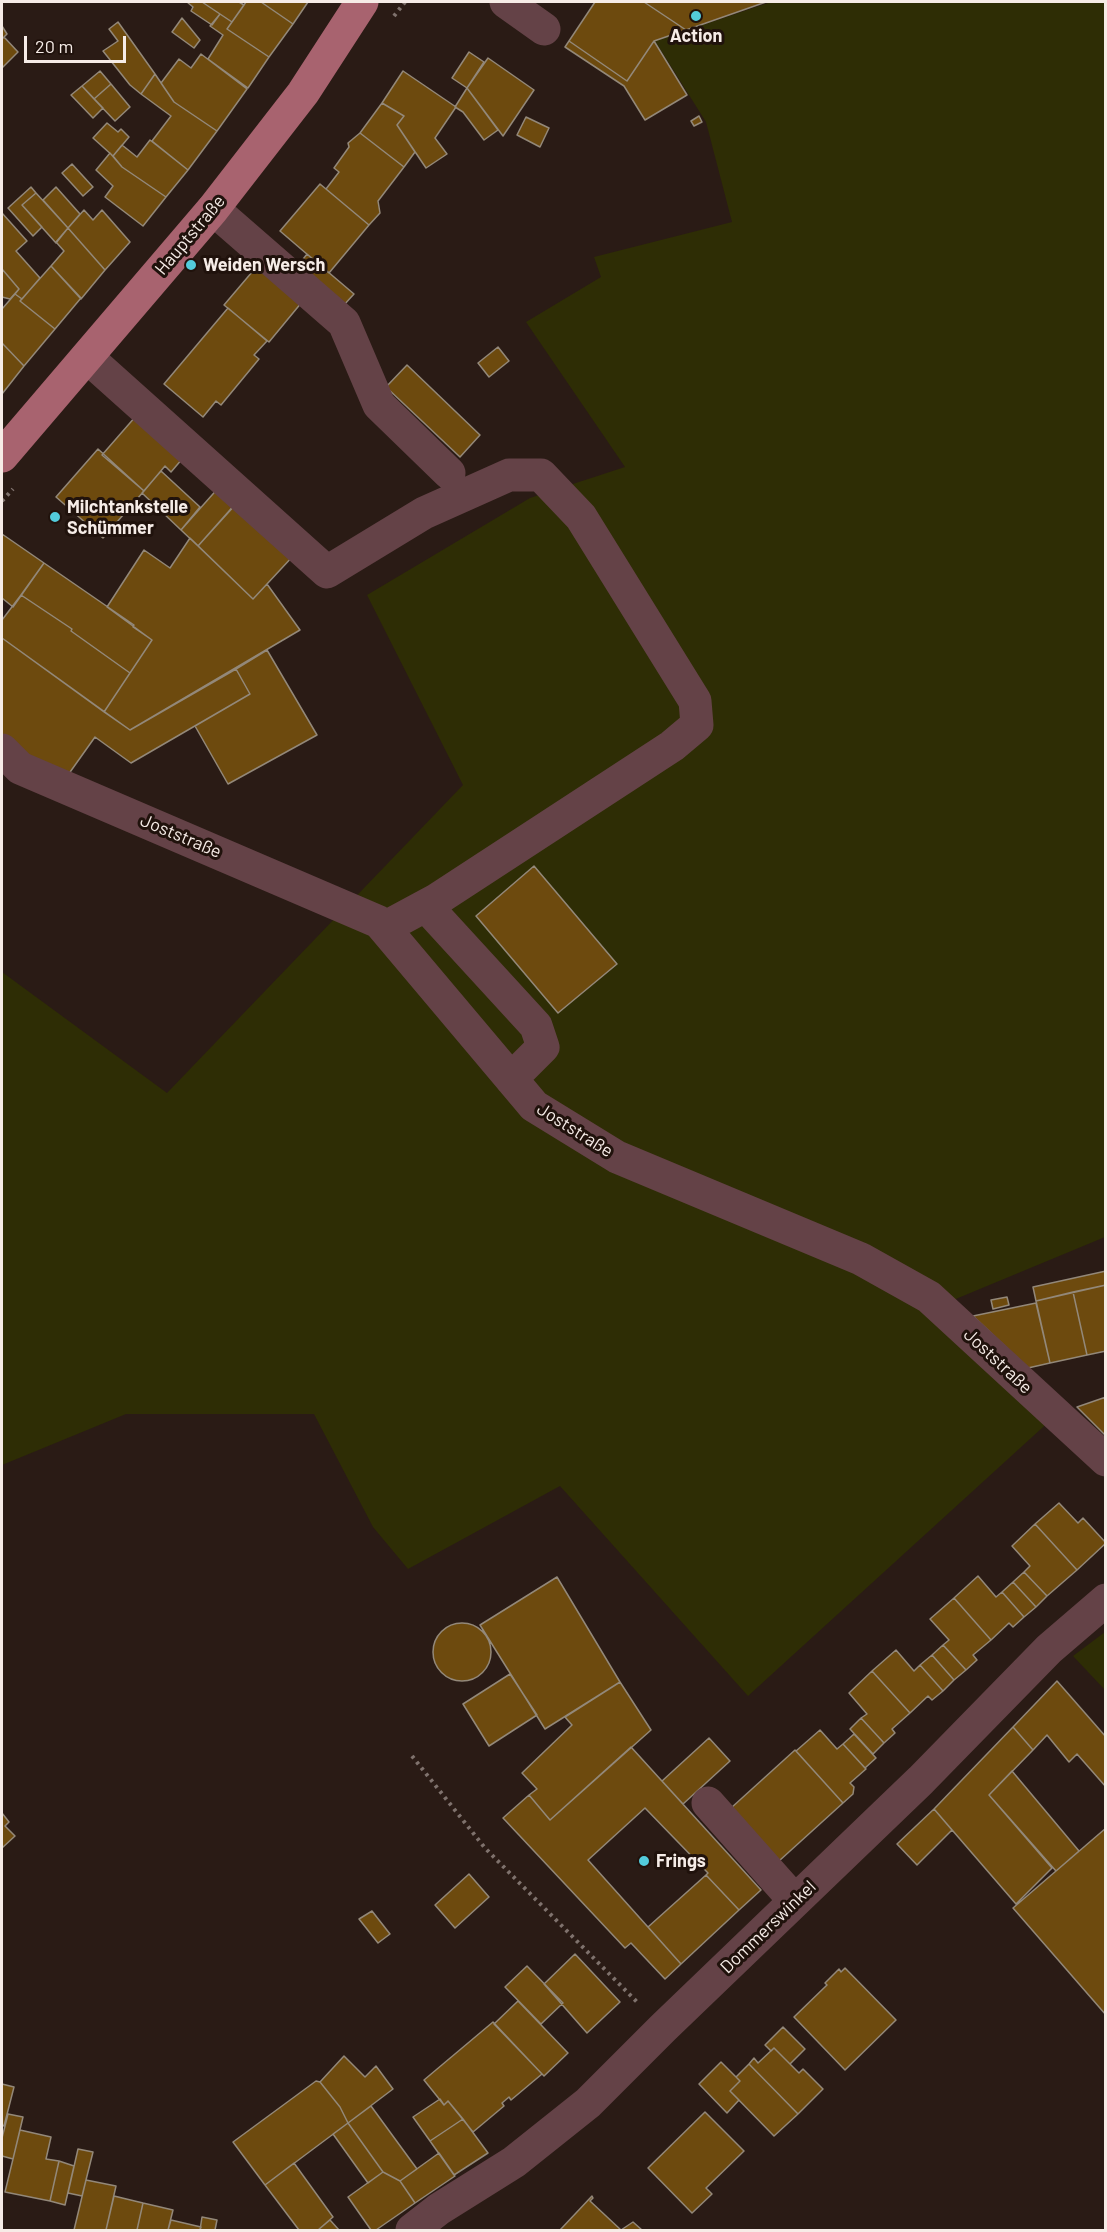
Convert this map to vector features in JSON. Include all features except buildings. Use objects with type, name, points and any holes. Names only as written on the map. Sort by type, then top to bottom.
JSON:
[{"type":"main road","name":"Hauptstraße","points":[[2,456],[213,209],[303,93],[362,2]]},
{"type":"street","points":[[506,2],[544,29]]},
{"type":"street","points":[[213,209],[344,323],[379,405],[449,473]]},
{"type":"street","points":[[87,357],[327,572],[424,513],[509,475],[541,475],[581,517],[695,701],[697,725],[672,747],[426,906],[384,928]]},
{"type":"street","name":"Joststraße","points":[[2,750],[20,768],[379,922],[534,1106],[617,1157],[861,1259],[929,1297],[1106,1460]]},
{"type":"street","points":[[426,906],[536,1026],[543,1047],[511,1078]]},
{"type":"street","name":"Dommerswinkel","points":[[412,2230],[514,2162],[588,2103],[921,1780],[1049,1649],[1106,1600]]},
{"type":"street","points":[[708,1803],[795,1901]]},
{"type":"path","points":[[412,1756],[485,1848],[663,2028]]},
{"type":"shaded area","points":[[771,2],[1105,2],[1105,1237],[922,1313],[952,1331],[1053,1418],[748,1696],[560,1486],[408,1569],[373,1527],[314,1414],[126,1414],[2,1465],[2,972],[167,1093],[463,785],[367,595],[530,498],[625,467],[526,322],[601,277],[594,257],[732,222],[706,122],[655,41]]},
{"type":"shaded area","points":[[1105,1632],[1105,1690],[1073,1656]]},
{"type":"place","name":"Action","points":[[696,16]]},
{"type":"place","name":"Weiden Wersch","points":[[191,265]]},
{"type":"place","name":"Milchtankstelle Schümmer","points":[[55,517]]},
{"type":"place","name":"Frings","points":[[644,1861]]}]
